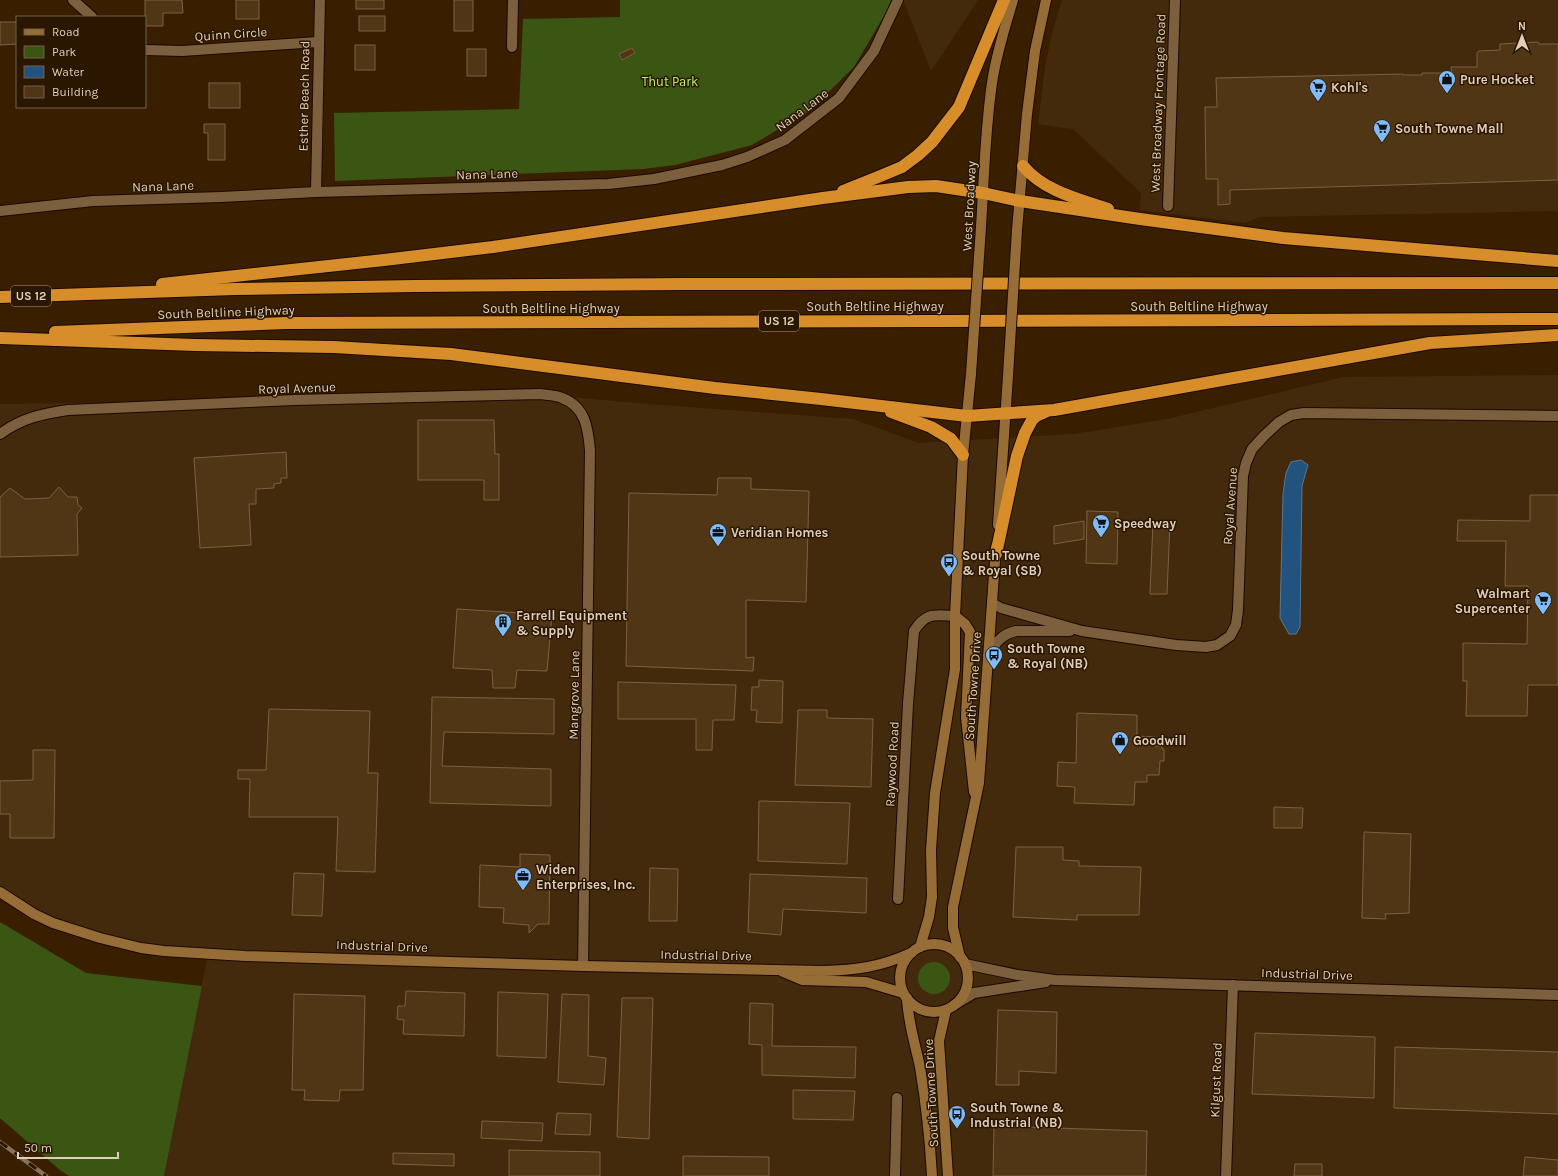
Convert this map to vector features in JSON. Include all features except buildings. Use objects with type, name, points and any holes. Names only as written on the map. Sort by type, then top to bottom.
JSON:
[{"type":"highway","points":[[823,198],[902,167],[932,142],[959,107],[1004,0]]},
{"type":"highway","points":[[1023,166],[1042,184],[1074,198],[1140,219]]},
{"type":"highway","points":[[62,295],[485,248],[823,198],[908,187],[936,186],[983,193],[1020,201],[1140,219],[1283,238],[1558,261]]},
{"type":"highway","name":"South Beltline Highway","points":[[0,297],[227,289],[415,286],[702,284],[1558,283]]},
{"type":"highway","name":"South Beltline Highway","points":[[0,336],[286,323],[1558,319]]},
{"type":"highway","points":[[0,336],[195,344],[334,347],[451,354],[715,388],[967,416],[1047,411],[1409,346],[1558,335]]},
{"type":"highway","points":[[873,405],[930,427],[951,439],[963,455]]},
{"type":"highway","points":[[996,554],[1011,481],[1017,456],[1025,433],[1036,416],[1047,411]]},
{"type":"street","points":[[73,0],[91,16]]},
{"type":"street","name":"Esther Beach Road","points":[[316,192],[320,0]]},
{"type":"street","points":[[512,47],[513,0]]},
{"type":"street","name":"Nana Lane","points":[[0,212],[93,201],[316,192],[608,184],[697,171],[747,157],[785,140],[839,98],[874,51],[898,0]]},
{"type":"street","name":"West Broadway","points":[[967,416],[981,227],[986,134],[992,82],[1013,0]]},
{"type":"street","points":[[1006,414],[1017,230],[1027,114],[1035,52],[1046,0]]},
{"type":"street","name":"West Broadway Frontage Road","points":[[1168,206],[1175,0]]},
{"type":"street","name":"Quinn Circle","points":[[146,50],[182,51],[318,42]]},
{"type":"street","name":"Royal Avenue","points":[[0,434],[10,427],[39,414],[68,410],[294,400],[540,394],[562,398],[574,405],[583,415],[586,424]]},
{"type":"street","name":"Royal Avenue","points":[[992,602],[1001,608],[1082,631],[1176,645],[1206,647],[1216,645],[1230,636],[1236,625],[1238,610],[1242,476],[1252,448],[1279,422],[1291,415],[1304,413],[1558,416]]},
{"type":"street","name":"South Towne Drive","points":[[962,960],[953,928],[953,907],[979,783],[1006,414]]},
{"type":"street","name":"South Towne Drive","points":[[920,947],[929,917],[932,897],[931,850],[935,793],[954,677],[955,616],[963,455],[967,416]]},
{"type":"street","name":"Mangrove Lane","points":[[583,966],[590,456],[588,429],[586,424]]},
{"type":"street","name":"Raywood Road","points":[[898,899],[908,704],[914,631],[920,621],[931,615],[955,616]]},
{"type":"street","points":[[955,616],[965,624],[970,632],[966,717],[976,802]]},
{"type":"street","name":"Royal Avenue","points":[[988,656],[998,640],[1008,633],[1016,631],[1082,631]]},
{"type":"street","name":"Industrial Drive","points":[[0,892],[34,914],[53,923],[100,938],[140,948],[208,954],[583,966],[822,971],[852,970],[878,966],[911,953]]},
{"type":"street","points":[[931,944],[942,945],[952,950],[962,960],[967,973],[968,982],[961,999],[950,1007],[936,1012],[926,1011],[917,1008],[905,996],[900,985],[902,967],[905,959],[920,947],[931,944]]},
{"type":"street","name":"Industrial Drive","points":[[962,960],[1018,975],[1055,980],[1558,995]]},
{"type":"street","name":"Industrial Drive","points":[[775,970],[802,980],[866,982],[905,996]]},
{"type":"street","name":"Industrial Drive","points":[[950,1007],[974,993],[1055,980]]},
{"type":"street","name":"Kilgust Road","points":[[1226,1176],[1233,985]]},
{"type":"street","name":"South Towne Drive","points":[[905,996],[927,1108],[932,1176]]},
{"type":"street","name":"South Towne Drive","points":[[948,1176],[939,1041],[950,1007]]},
{"type":"street","points":[[895,1176],[897,1098]]},
{"type":"shaded area","points":[[903,0],[978,0],[931,71]]},
{"type":"shaded area","name":"South Towne Mall","points":[[1062,0],[1558,0],[1558,211],[1260,217],[1245,223],[1140,210],[1141,193],[1073,129],[1038,124],[1045,67],[1052,33]]},
{"type":"shaded area","points":[[1558,375],[1558,1176],[164,1176],[208,954],[164,951],[53,923],[0,892],[0,404],[294,400],[540,394],[635,403],[853,419],[919,443],[1073,434],[1167,419],[1343,377]]},
{"type":"green space","name":"Thut Park","points":[[620,0],[891,0],[888,9],[854,67],[809,111],[752,145],[675,165],[643,169],[335,181],[334,113],[519,109],[523,19],[620,17]]},
{"type":"green space","points":[[0,922],[86,973],[202,986],[164,1176],[69,1176],[0,1118]]},
{"type":"green space","points":[[931,962],[937,962],[946,966],[950,978],[946,990],[937,994],[931,994],[922,990],[918,981],[918,975],[922,966]]},
{"type":"water","points":[[1301,460],[1308,465],[1302,486],[1300,627],[1296,634],[1289,634],[1280,618],[1283,494],[1286,473],[1291,462]]},
{"type":"railway","points":[[0,1142],[46,1176]]},
{"type":"place","name":"Pure Hocket","points":[[1447,94]]},
{"type":"place","name":"Kohl's","points":[[1318,102]]},
{"type":"place","name":"South Towne Mall","points":[[1382,143]]},
{"type":"place","name":"Speedway","points":[[1101,538]]},
{"type":"place","name":"Veridian Homes","points":[[718,547]]},
{"type":"place","name":"South Towne & Royal (SB)","points":[[949,577]]},
{"type":"place","name":"Walmart Supercenter","points":[[1543,615]]},
{"type":"place","name":"Farrell Equipment & Supply","points":[[503,637]]},
{"type":"place","name":"South Towne & Royal (NB)","points":[[994,670]]},
{"type":"place","name":"Goodwill","points":[[1120,755]]},
{"type":"place","name":"Widen Enterprises, Inc.","points":[[523,891]]},
{"type":"place","name":"South Towne & Industrial (NB)","points":[[957,1129]]}]
